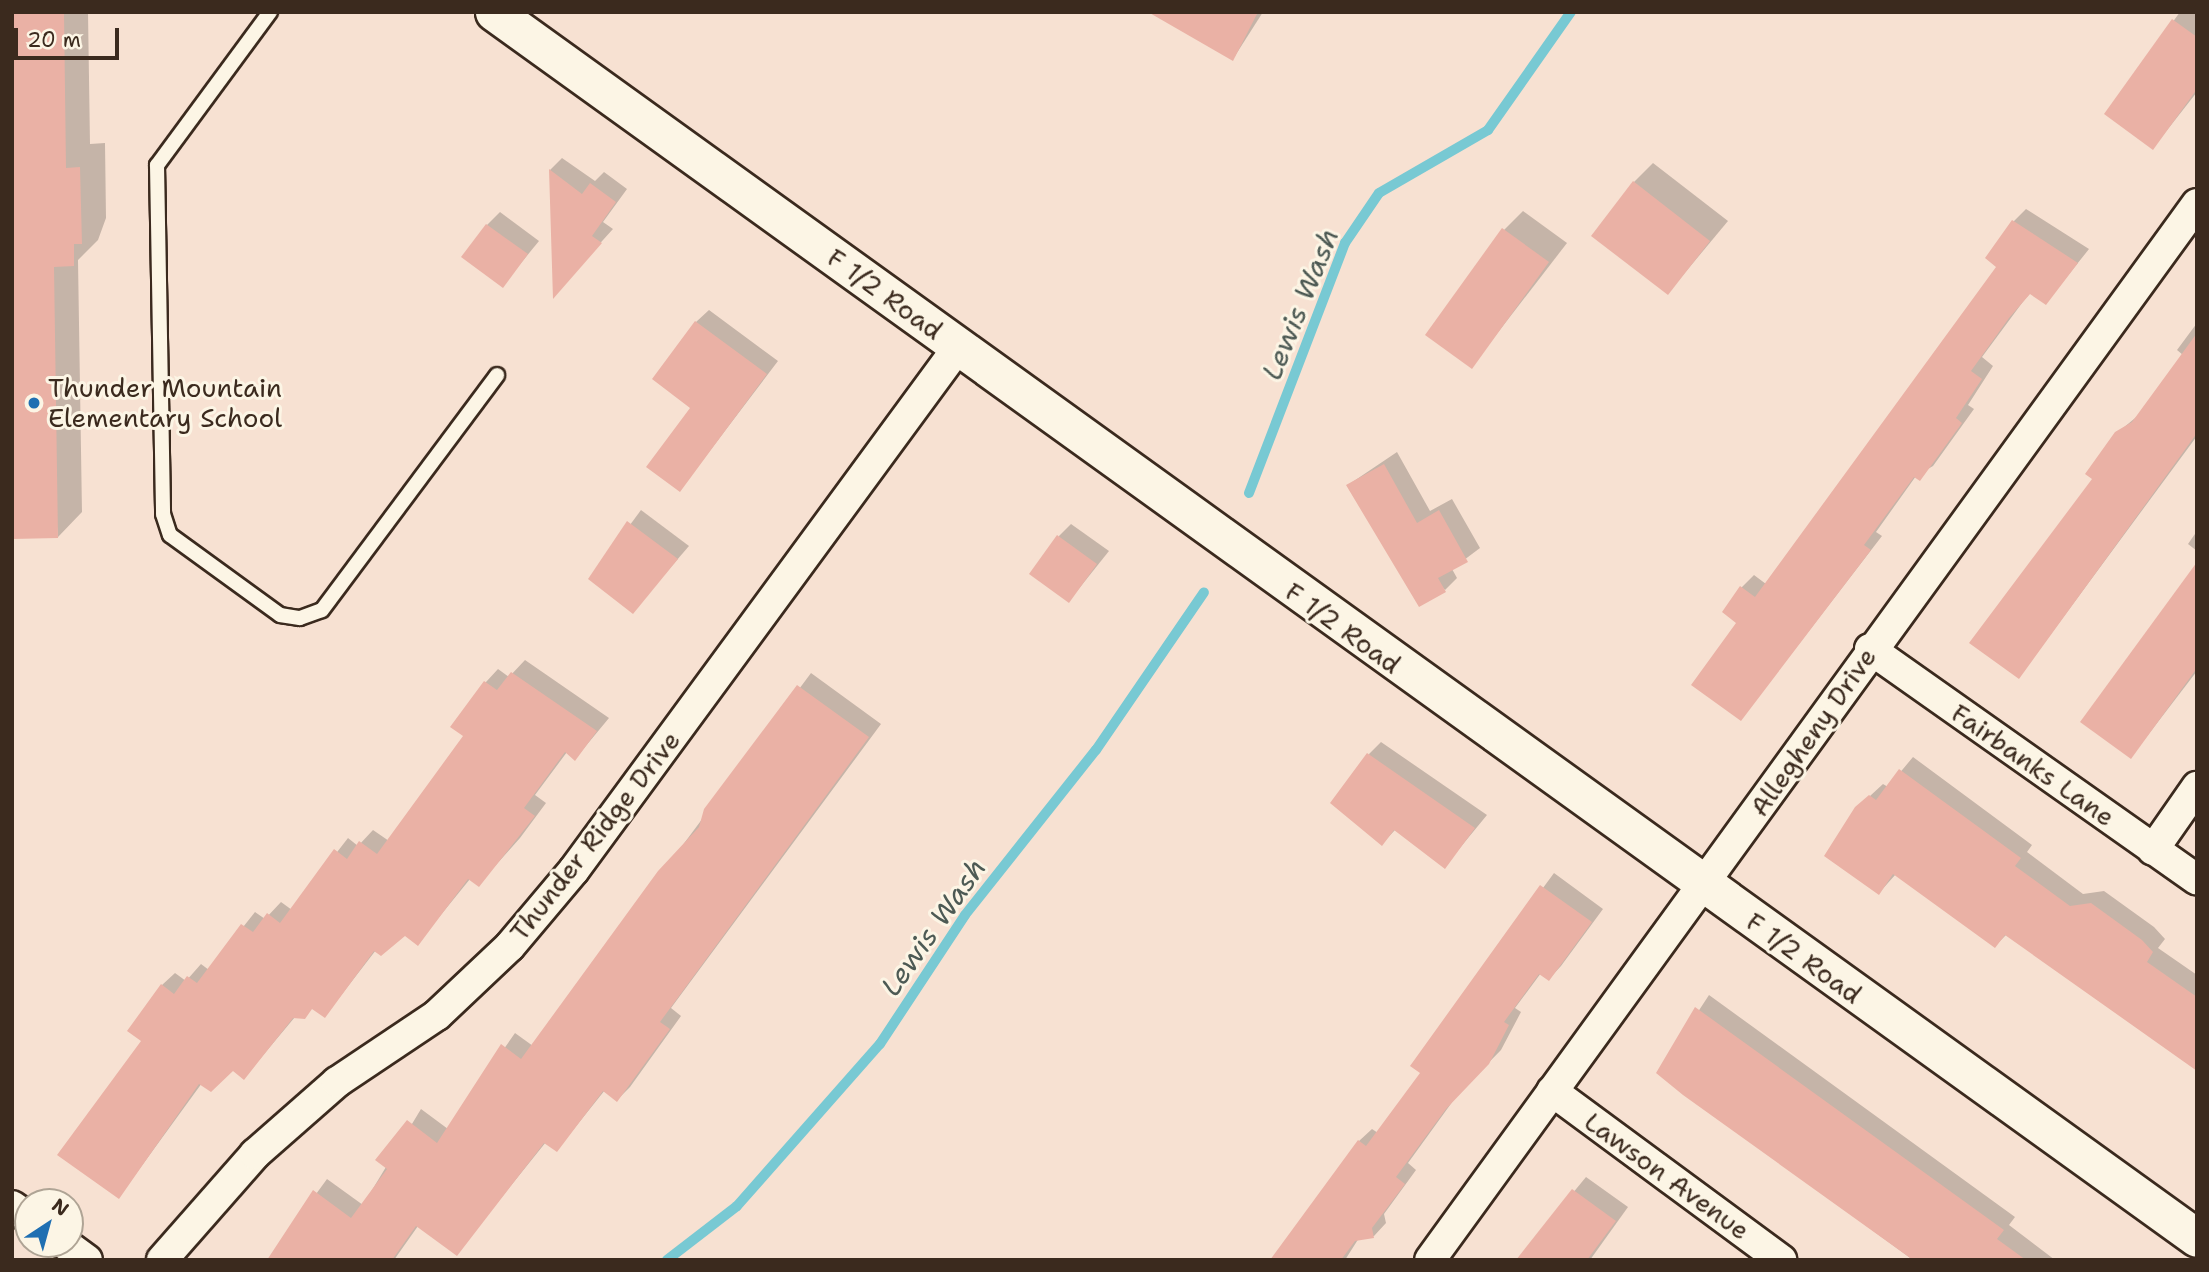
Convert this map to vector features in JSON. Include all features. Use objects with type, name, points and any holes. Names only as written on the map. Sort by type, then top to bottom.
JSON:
[{"type":"street","name":"F 1/2 Road","points":[[494,12],[1704,887],[2197,1238]]},
{"type":"street","name":"Allegheny Drive","points":[[1430,1260],[1704,887],[1870,649],[2197,204]]},
{"type":"street","name":"Thunder Ridge Drive","points":[[162,1260],[255,1154],[337,1082],[437,1016],[510,946],[574,870],[959,346]]},
{"type":"street","name":"Fairbanks Lane","points":[[1870,649],[2197,880]]},
{"type":"street","points":[[2153,850],[2197,788]]},
{"type":"street","name":"Lawson Avenue","points":[[1552,1091],[1782,1260]]},
{"type":"lane","points":[[270,12],[157,165],[163,514],[170,535],[280,615],[300,618],[322,610],[497,376]]},
{"type":"building","name":"Thunder Mountain Elementary School","points":[[12,12],[64,12],[66,168],[80,167],[82,244],[74,244],[74,266],[54,267],[58,538],[12,539]]},
{"type":"building","points":[[1148,12],[1258,12],[1233,61]]},
{"type":"building","points":[[2172,19],[2197,37],[2197,89],[2153,150],[2104,114]]},
{"type":"building","points":[[549,169],[582,194],[590,183],[616,202],[592,236],[602,243],[553,299]]},
{"type":"building","points":[[1633,181],[1710,241],[1668,295],[1591,236]]},
{"type":"building","points":[[2012,220],[2078,263],[2046,305],[2030,294],[2009,318],[1971,371],[1982,379],[1956,418],[1962,423],[1920,481],[1914,477],[1864,545],[1871,550],[1741,721],[1691,685],[1736,623],[1722,612],[1740,586],[1755,597],[1996,267],[1985,258]]},
{"type":"building","points":[[486,224],[528,254],[503,288],[461,257]]},
{"type":"building","points":[[1502,228],[1549,262],[1472,369],[1425,335]]},
{"type":"building","points":[[695,321],[767,374],[680,492],[646,467],[690,408],[652,379]]},
{"type":"building","points":[[2197,333],[2197,433],[2019,679],[1969,643],[2092,479],[2085,474],[2115,432],[2132,422]]},
{"type":"building","points":[[1384,464],[1417,523],[1439,510],[1468,562],[1438,578],[1446,592],[1419,607],[1346,485]]},
{"type":"building","points":[[627,521],[678,559],[633,614],[588,579]]},
{"type":"building","points":[[1057,535],[1097,564],[1069,603],[1029,574]]},
{"type":"building","points":[[2197,562],[2197,668],[2131,759],[2080,722]]},
{"type":"building","points":[[511,672],[597,731],[575,761],[565,752],[524,808],[535,816],[479,887],[468,879],[418,946],[405,936],[381,956],[374,951],[325,1018],[312,1009],[305,1019],[293,1018],[244,1080],[233,1071],[211,1092],[199,1084],[119,1199],[57,1155],[141,1041],[127,1031],[161,984],[174,994],[187,976],[197,983],[241,924],[253,932],[267,913],[280,923],[334,849],[347,859],[359,841],[377,854],[463,736],[450,727],[484,681],[497,690]]},
{"type":"building","points":[[797,685],[869,737],[660,1022],[670,1029],[617,1102],[603,1091],[557,1152],[544,1143],[457,1256],[416,1226],[392,1260],[267,1260],[313,1190],[351,1218],[387,1169],[375,1160],[407,1120],[437,1143],[501,1044],[521,1059],[658,871],[699,827],[704,809]]},
{"type":"building","points":[[1367,753],[1475,828],[1445,869],[1394,830],[1382,846],[1330,803]]},
{"type":"building","points":[[1899,769],[2021,858],[2015,866],[2070,906],[2091,903],[2142,940],[2153,952],[2147,962],[2197,997],[2197,1071],[2005,935],[1995,948],[1893,874],[1879,895],[1824,856],[1855,807],[1869,795],[1876,800]]},
{"type":"building","points":[[1540,885],[1592,922],[1549,981],[1539,974],[1504,1022],[1509,1025],[1489,1064],[1446,1109],[1396,1177],[1405,1184],[1372,1228],[1374,1238],[1355,1241],[1341,1260],[1270,1260],[1358,1140],[1366,1146],[1420,1073],[1410,1066]]},
{"type":"building","points":[[1695,1007],[2004,1230],[1997,1239],[2026,1260],[1913,1260],[1683,1095],[1656,1073]]},
{"type":"building","points":[[1572,1189],[1616,1221],[1587,1260],[1516,1260]]},
{"type":"waterway","name":"Lewis Wash","points":[[1249,493],[1345,243],[1379,193],[1488,130],[1571,12]]},
{"type":"waterway","name":"Lewis Wash","points":[[667,1260],[737,1206],[880,1044],[965,915],[1096,750],[1204,592]]},
{"type":"place","name":"Thunder Mountain Elementary School","points":[[34,403]]}]
